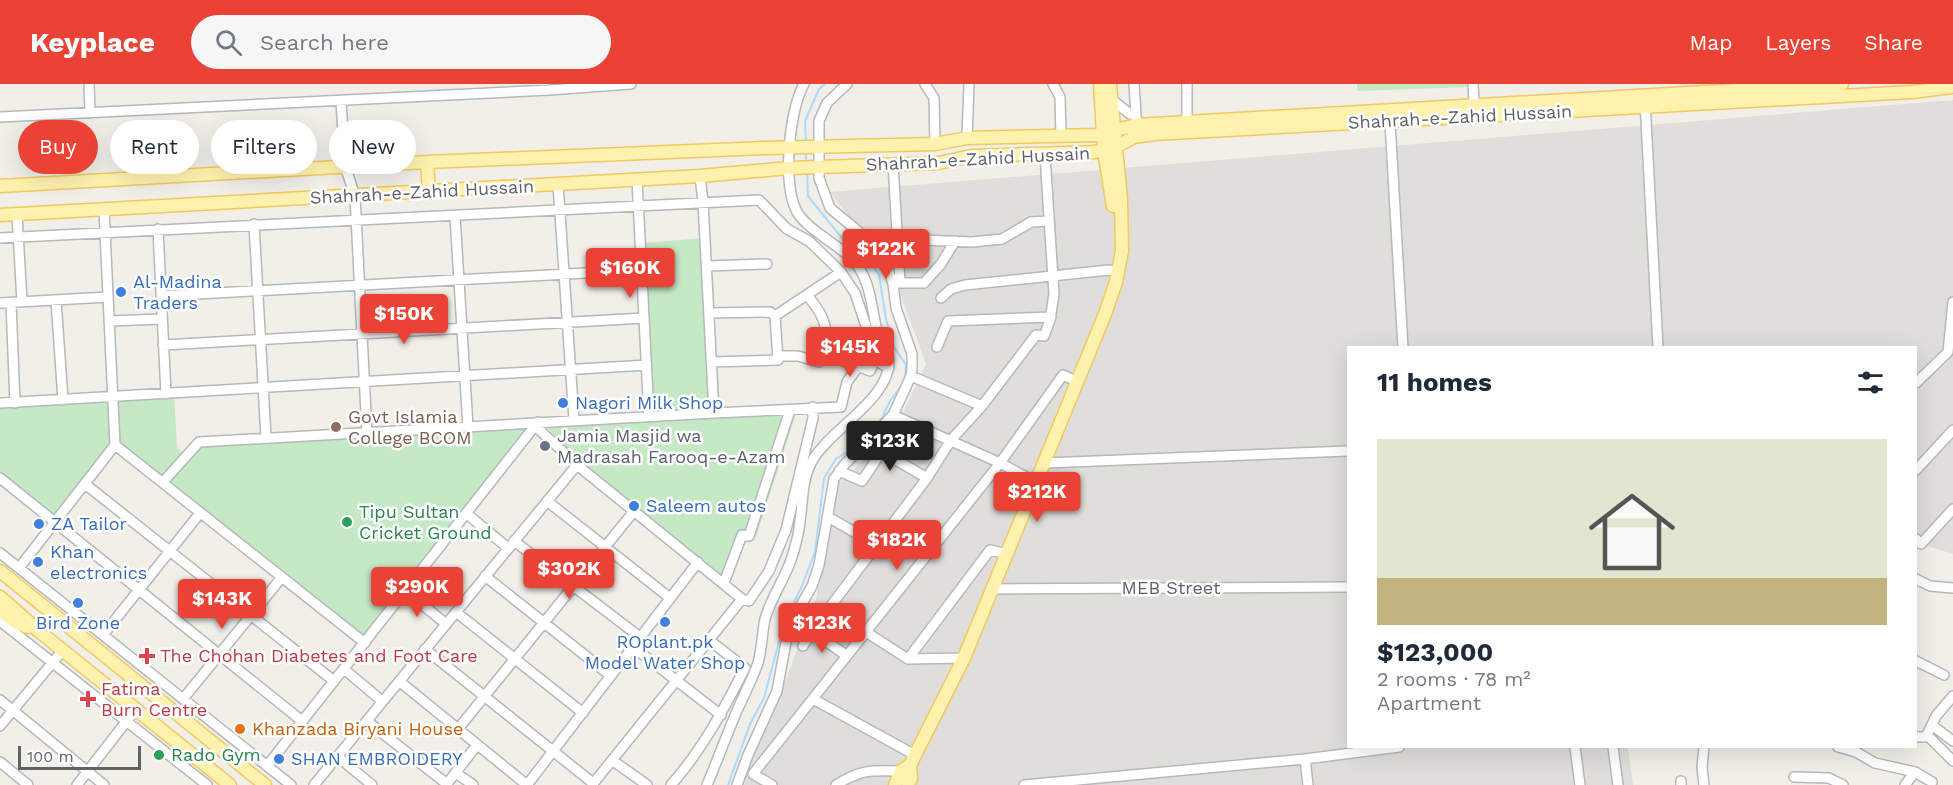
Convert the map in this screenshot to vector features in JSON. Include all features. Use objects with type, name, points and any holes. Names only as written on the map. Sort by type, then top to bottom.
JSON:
[{"type":"main road","points":[[895,785],[964,658],[1105,314],[1122,251],[1121,200],[1100,84]]},
{"type":"main road","points":[[1109,133],[1110,84]]},
{"type":"main road","name":"Shahrah-e-Zahid Hussain","points":[[1136,125],[1154,134],[1390,122],[1842,84]]},
{"type":"main road","name":"Shahrah-e-Zahid Hussain","points":[[416,163],[935,144],[967,138],[1109,133],[1136,125],[1474,105],[1912,92],[1953,87]]},
{"type":"main road","name":"Shahrah-e-Zahid Hussain","points":[[0,216],[700,176],[793,168],[946,162],[971,156],[1045,155],[1110,149],[1136,125]]},
{"type":"main road","points":[[428,162],[429,191]]},
{"type":"main road","name":"Shahrah-e-Zahid Hussain","points":[[0,186],[329,167]]},
{"type":"main road","points":[[0,571],[265,785]]},
{"type":"main road","points":[[0,597],[230,785]]},
{"type":"main road","points":[[0,611],[17,623],[40,632]]},
{"type":"main road","points":[[140,713],[159,699]]},
{"type":"main road","points":[[908,764],[911,778],[908,785]]},
{"type":"street","points":[[89,84],[90,113]]},
{"type":"street","points":[[0,117],[341,101],[631,84]]},
{"type":"street","points":[[707,785],[758,663],[766,617],[791,561],[800,523],[804,483],[812,461],[836,433],[860,413],[880,387],[889,368],[889,357],[876,328],[867,282],[854,261],[804,221],[793,201],[792,117],[798,95],[804,84]]},
{"type":"street","points":[[847,84],[827,103],[822,112],[815,147],[815,168],[830,208],[876,246],[885,259],[896,284]]},
{"type":"street","points":[[925,84],[934,101],[935,144]]},
{"type":"street","points":[[967,138],[969,84]]},
{"type":"street","points":[[1053,84],[1060,98],[1060,136]]},
{"type":"street","points":[[1134,84],[1136,125]]},
{"type":"street","points":[[1187,84],[1187,122]]},
{"type":"street","points":[[1473,84],[1474,105]]},
{"type":"street","points":[[1111,99],[1130,114],[1136,125]]},
{"type":"street","points":[[341,101],[342,120]]},
{"type":"street","points":[[1645,101],[1658,346]]},
{"type":"street","points":[[1390,122],[1403,346]]},
{"type":"street","points":[[803,646],[927,478],[951,440],[982,406],[1036,335],[1044,336],[1051,317],[1054,294],[1045,155]]},
{"type":"street","points":[[737,785],[777,691],[789,626],[812,586],[819,565],[834,479],[893,415],[911,376],[912,354],[896,308],[897,239],[893,164]]},
{"type":"street","points":[[348,174],[355,195],[357,221],[366,432]]},
{"type":"street","points":[[700,176],[714,413]]},
{"type":"street","points":[[636,179],[649,417]]},
{"type":"street","points":[[558,184],[574,420]]},
{"type":"street","points":[[0,238],[759,200],[787,229],[809,240],[840,272],[855,293],[868,332],[882,350]]},
{"type":"street","points":[[20,568],[115,445],[104,210]]},
{"type":"street","points":[[17,214],[22,302]]},
{"type":"street","points":[[455,216],[468,426]]},
{"type":"street","points":[[897,239],[972,242],[1002,239],[1031,222],[1049,221]]},
{"type":"street","points":[[254,224],[266,438]]},
{"type":"street","points":[[158,230],[166,394]]},
{"type":"street","points":[[896,284],[924,283],[941,264],[955,240]]},
{"type":"street","points":[[706,266],[767,264]]},
{"type":"street","points":[[941,298],[951,290],[965,285],[1118,268]]},
{"type":"street","points":[[160,296],[642,270]]},
{"type":"street","points":[[776,316],[840,272]]},
{"type":"street","points":[[778,356],[798,356],[819,362],[826,343],[826,330],[820,311],[807,295]]},
{"type":"street","points":[[0,303],[108,297]]},
{"type":"street","points":[[57,300],[63,400]]},
{"type":"street","points":[[1917,382],[1948,352],[1953,302]]},
{"type":"street","points":[[11,303],[15,402]]},
{"type":"street","points":[[709,313],[770,312],[776,316]]},
{"type":"street","points":[[711,362],[778,360],[776,316]]},
{"type":"street","points":[[937,347],[948,321],[1051,317]]},
{"type":"street","points":[[109,321],[162,318]]},
{"type":"street","points":[[163,345],[644,318]]},
{"type":"street","points":[[859,346],[875,360],[889,368]]},
{"type":"street","points":[[822,353],[870,371],[875,360]]},
{"type":"street","points":[[0,403],[647,365]]},
{"type":"street","points":[[163,482],[199,442],[841,407],[847,382],[858,366]]},
{"type":"street","points":[[772,785],[753,774],[1000,463],[1062,375],[1078,382]]},
{"type":"street","points":[[911,376],[982,406]]},
{"type":"street","points":[[537,425],[577,465],[742,599],[749,601],[769,572],[786,530],[813,418],[813,407]]},
{"type":"street","points":[[724,584],[742,535],[749,536],[790,410]]},
{"type":"street","points":[[893,415],[1000,463],[1037,483]]},
{"type":"street","points":[[267,766],[537,425]]},
{"type":"street","points":[[1917,469],[1953,430]]},
{"type":"street","points":[[867,443],[927,478]]},
{"type":"street","points":[[115,445],[365,643]]},
{"type":"street","points":[[1045,463],[1347,451]]},
{"type":"street","points":[[839,471],[862,481],[882,452]]},
{"type":"street","points":[[314,785],[577,465]]},
{"type":"street","points":[[0,478],[302,722]]},
{"type":"street","points":[[85,484],[334,681]]},
{"type":"street","points":[[547,501],[670,598]]},
{"type":"street","points":[[458,729],[634,510]]},
{"type":"street","points":[[1917,540],[1921,544],[1953,510]]},
{"type":"street","points":[[103,635],[200,513]]},
{"type":"street","points":[[467,514],[573,586],[640,637]]},
{"type":"street","points":[[828,517],[877,545]]},
{"type":"street","points":[[908,659],[990,550],[1008,554]]},
{"type":"street","points":[[0,553],[291,785]]},
{"type":"street","points":[[399,681],[527,785],[698,562]]},
{"type":"street","points":[[485,576],[611,675]]},
{"type":"street","points":[[183,699],[282,577]]},
{"type":"street","points":[[1917,580],[1930,586],[1953,588]]},
{"type":"street","name":"MEB Street","points":[[993,589],[1347,587]]},
{"type":"street","points":[[406,591],[446,624]]},
{"type":"street","points":[[425,649],[593,784],[742,599]]},
{"type":"street","points":[[456,612],[583,713]]},
{"type":"street","points":[[0,621],[207,785]]},
{"type":"street","points":[[812,631],[847,656]]},
{"type":"street","points":[[866,632],[908,659],[964,658]]},
{"type":"street","points":[[671,785],[687,766],[721,715],[745,668],[709,640]]},
{"type":"street","points":[[633,647],[721,715]]},
{"type":"street","points":[[0,726],[63,650]]},
{"type":"street","points":[[1917,662],[1944,675]]},
{"type":"street","points":[[344,669],[382,701]]},
{"type":"street","points":[[92,693],[102,680]]},
{"type":"street","points":[[1917,737],[1927,735],[1936,716],[1953,696]]},
{"type":"street","points":[[813,699],[908,764]]},
{"type":"street","points":[[0,700],[104,785]]},
{"type":"street","points":[[77,785],[128,722],[140,713]]},
{"type":"street","points":[[366,721],[447,785],[477,744]]},
{"type":"street","points":[[1933,726],[1953,741]]},
{"type":"street","points":[[1927,735],[1951,755]]},
{"type":"street","points":[[1024,785],[1057,784],[1391,748]]},
{"type":"street","points":[[1575,748],[1580,785]]},
{"type":"street","points":[[1613,748],[1618,785]]},
{"type":"street","points":[[1704,748],[1702,767],[1704,785]]},
{"type":"street","points":[[1842,748],[1856,752],[1875,762],[1915,772],[1932,782]]},
{"type":"street","points":[[337,756],[372,785]]},
{"type":"street","points":[[1305,759],[1308,785]]},
{"type":"street","points":[[612,760],[647,785]]},
{"type":"street","points":[[0,762],[28,785]]},
{"type":"street","points":[[193,773],[201,762]]},
{"type":"street","points":[[836,785],[859,772],[908,764]]},
{"type":"street","points":[[855,785],[859,772]]},
{"type":"street","points":[[1905,785],[1915,772]]},
{"type":"street","points":[[456,773],[473,785]]},
{"type":"street","points":[[1794,777],[1829,778],[1843,785]]},
{"type":"shaded area","points":[[1953,100],[1953,554],[1917,542],[1917,346],[1347,346],[1347,748],[1628,748],[1633,785],[739,785],[772,717],[817,596],[836,487],[894,431],[926,364],[893,274],[830,192]]},
{"type":"green space","points":[[1357,84],[1470,84],[1470,87],[1357,91]]},
{"type":"green space","points":[[706,238],[714,413],[649,417],[641,243]]},
{"type":"green space","points":[[174,393],[177,447],[186,456],[199,442],[538,422],[365,643],[115,445],[52,521],[0,478],[0,403]]},
{"type":"green space","points":[[797,411],[756,537],[748,536],[730,584],[588,470],[545,425]]},
{"type":"waterway","points":[[806,141],[805,121],[819,89],[825,84]]},
{"type":"waterway","points":[[806,150],[806,162]]},
{"type":"waterway","points":[[807,171],[808,196],[841,237],[867,258],[879,275],[886,319],[894,347],[906,365],[905,381],[890,401],[879,424]]},
{"type":"waterway","points":[[728,785],[750,724],[764,698],[784,623],[815,552],[824,478],[836,459],[860,443]]},
{"type":"place","name":"Al-Madina Traders","points":[[121,292]]},
{"type":"place","name":"Nagori Milk Shop","points":[[563,403]]},
{"type":"place","name":"Govt Islamia College BCOM","points":[[336,427]]},
{"type":"place","name":"Jamia Masjid wa Madrasah Farooq-e-Azam","points":[[545,446]]},
{"type":"place","name":"Saleem autos","points":[[634,506]]},
{"type":"place","name":"Tipu Sultan Cricket Ground","points":[[347,522]]},
{"type":"place","name":"ZA Tailor","points":[[39,524]]},
{"type":"place","name":"Khan electronics","points":[[38,562]]},
{"type":"place","name":"Bird Zone","points":[[78,603]]},
{"type":"place","name":"ROplant.pk Model Water Shop","points":[[665,622]]},
{"type":"place","name":"The Chohan Diabetes and Foot Care","points":[[147,656]]},
{"type":"place","name":"Fatima Burn Centre","points":[[88,699]]},
{"type":"place","name":"Khanzada Biryani House","points":[[240,729]]},
{"type":"place","name":"Rado Gym","points":[[159,755]]},
{"type":"place","name":"SHAN EMBROIDERY","points":[[279,759]]}]
